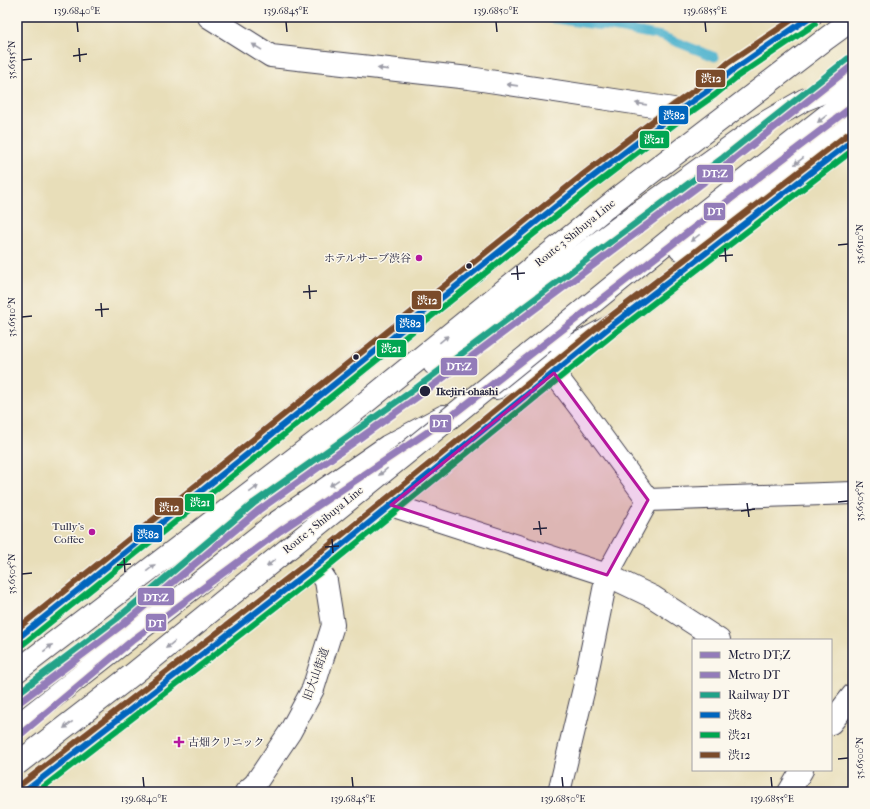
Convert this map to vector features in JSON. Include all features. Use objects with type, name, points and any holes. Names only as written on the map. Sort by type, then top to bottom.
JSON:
[{"type":"main road","points":[[209,17],[271,56],[469,78],[680,110]]},
{"type":"main road","points":[[17,640],[580,187],[733,70],[810,17]]},
{"type":"main road","name":"Route 3 Shibuya Line","points":[[17,671],[329,432],[618,198],[853,19]]},
{"type":"main road","points":[[329,432],[453,351],[634,216],[761,125],[804,100],[853,80]]},
{"type":"main road","name":"Route 3 Shibuya Line","points":[[17,764],[132,675],[703,212],[853,95]]},
{"type":"main road","points":[[544,342],[688,243],[853,121]]},
{"type":"main road","points":[[24,792],[316,566],[611,326],[850,146]]},
{"type":"main road","points":[[17,726],[273,525],[388,446],[611,326]]},
{"type":"main road","points":[[554,373],[648,500]]},
{"type":"main road","points":[[648,500],[853,493]]},
{"type":"main road","points":[[559,792],[584,688],[607,575],[648,500]]},
{"type":"main road","points":[[391,505],[607,575],[653,597],[717,639]]},
{"type":"main road","name":"旧大山街道","points":[[254,789],[290,732],[313,689],[333,625],[326,581],[316,566]]},
{"type":"main road","points":[[838,717],[853,695]]},
{"type":"main road","points":[[789,792],[801,771]]},
{"type":"highlighted area","points":[[554,373],[648,500],[607,575],[391,505]]},
{"type":"waterway","points":[[541,17],[661,36],[715,57]]},
{"type":"metro line","name":"DT;Z","points":[[17,704],[122,625],[259,510],[423,393],[728,164],[853,65]]},
{"type":"metro line","name":"DT","points":[[22,733],[134,639],[280,531],[450,417],[853,106]]},
{"type":"rail line","name":"DT","points":[[17,694],[117,619],[254,503],[418,387],[723,158],[848,59]]},
{"type":"transit line","name":"渋12","points":[[17,629],[581,176],[705,83],[728,63],[796,17]]},
{"type":"transit line","name":"渋82","points":[[17,639],[586,182],[733,70],[810,17]]},
{"type":"transit line","name":"渋21","points":[[22,645],[591,188],[738,76],[815,24]]},
{"type":"transit line","name":"渋12","points":[[19,786],[311,560],[606,320],[848,134]]},
{"type":"transit line","name":"渋82","points":[[24,792],[316,566],[611,326],[853,140]]},
{"type":"transit line","name":"渋21","points":[[37,792],[321,572],[616,332],[853,150]]},
{"type":"place","name":"ホテルサーブ渋谷","points":[[419,258]]},
{"type":"place","name":"Ikejiri-ohashi","points":[[425,391]]},
{"type":"place","name":"Tully's Coffee","points":[[92,532]]},
{"type":"place","name":"古畑クリニック","points":[[179,742]]}]
